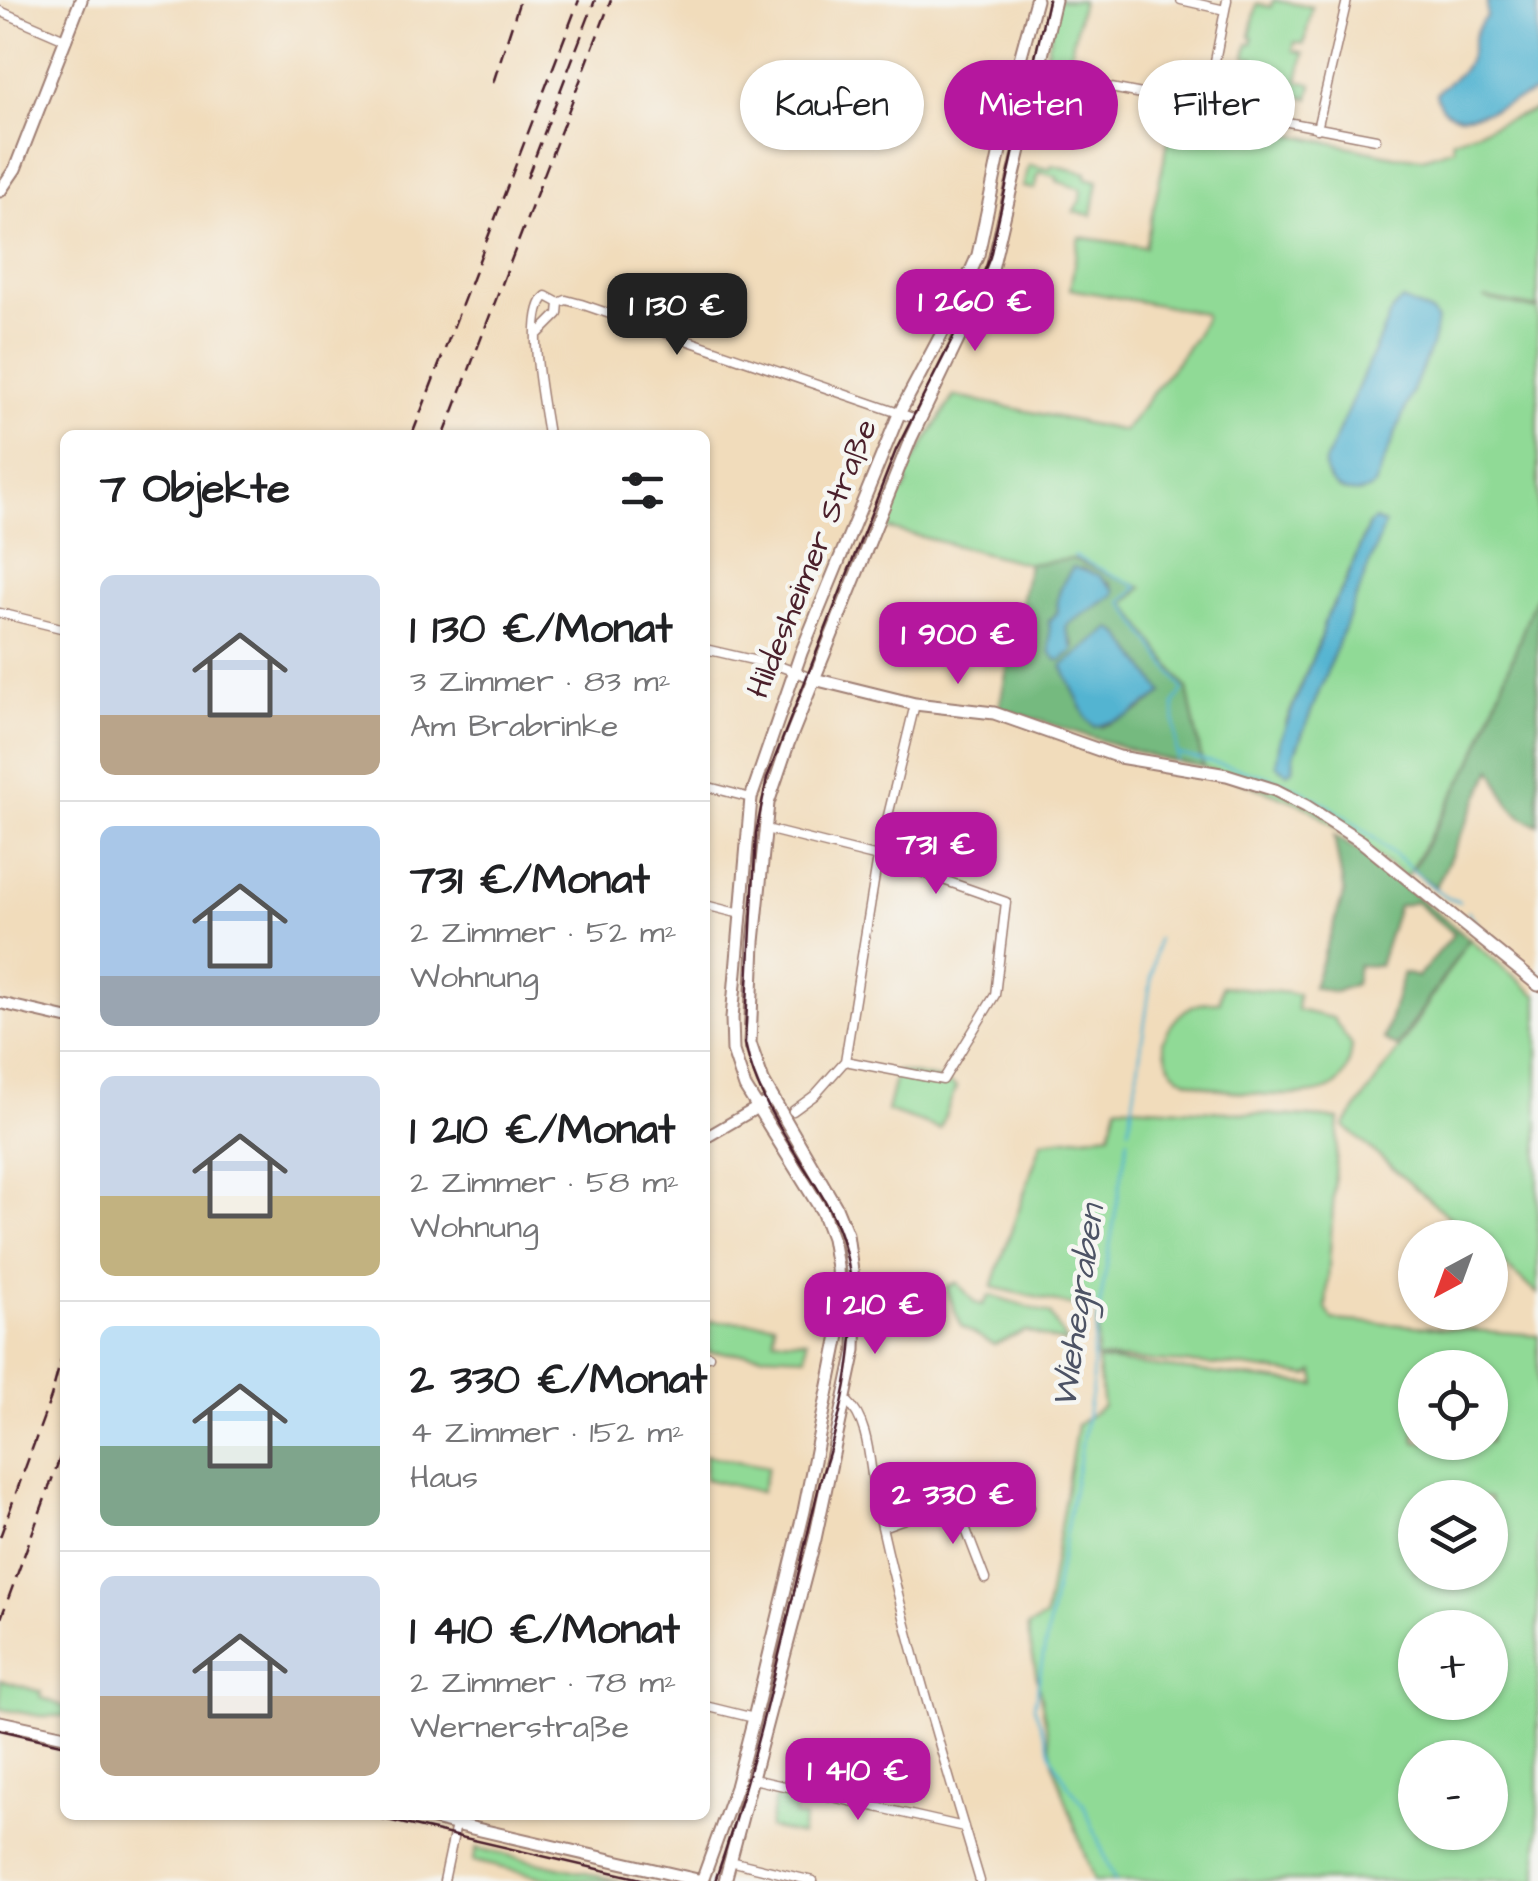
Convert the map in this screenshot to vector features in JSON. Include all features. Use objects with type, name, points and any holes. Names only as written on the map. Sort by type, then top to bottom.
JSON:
[{"type":"main road","points":[[0,191],[14,169],[82,0]]},
{"type":"main road","name":"Hildesheimer Straße","points":[[1020,60],[1036,0]]},
{"type":"main road","name":"Hildesheimer Straße","points":[[1043,60],[1056,0]]},
{"type":"main road","name":"Hildesheimer Straße","points":[[702,1881],[736,1787],[754,1718],[820,1438],[838,1352],[840,1309],[832,1238],[822,1211],[745,1087],[733,1051],[732,1018],[752,798],[794,672],[899,414],[978,255],[1000,150]]},
{"type":"main road","name":"Hildesheimer Straße","points":[[726,1881],[847,1401],[855,1350],[856,1309],[847,1234],[836,1207],[754,1061],[749,1020],[768,803],[920,420],[992,269],[1021,150]]},
{"type":"main road","points":[[814,679],[916,704],[994,713],[1119,757],[1227,776],[1275,790],[1362,842],[1538,986]]},
{"type":"main road","points":[[0,1722],[60,1735]]},
{"type":"main road","points":[[457,1820],[702,1881]]},
{"type":"street","points":[[1181,0],[1226,5],[1215,60]]},
{"type":"street","points":[[1317,129],[1346,0]]},
{"type":"street","points":[[0,11],[66,40]]},
{"type":"street","points":[[1295,125],[1376,139]]},
{"type":"street","points":[[547,430],[536,359],[535,320],[539,302],[546,296],[559,303]]},
{"type":"street","points":[[559,303],[566,300],[581,304],[920,420]]},
{"type":"street","points":[[538,334],[558,314],[559,303]]},
{"type":"street","points":[[0,613],[60,628]]},
{"type":"street","points":[[710,650],[814,679]]},
{"type":"street","points":[[793,1110],[816,1095],[845,1061],[878,857],[916,704]]},
{"type":"street","points":[[710,787],[752,798]]},
{"type":"street","points":[[766,829],[878,857],[1006,902],[995,995],[942,1080],[845,1061]]},
{"type":"street","points":[[710,906],[742,914]]},
{"type":"street","points":[[0,1003],[60,1017]]},
{"type":"street","points":[[710,1135],[772,1098]]},
{"type":"street","points":[[847,1401],[862,1421],[882,1527],[980,1881]]},
{"type":"street","points":[[882,1527],[955,1502],[999,1498],[1009,1508],[1030,1507]]},
{"type":"street","points":[[955,1502],[985,1579]]},
{"type":"street","points":[[710,1707],[754,1718]]},
{"type":"street","points":[[753,1779],[964,1827]]},
{"type":"street","points":[[444,1881],[457,1820]]},
{"type":"street","points":[[730,1861],[813,1881]]},
{"type":"green space","points":[[1057,0],[1082,0],[1069,60],[1045,60]]},
{"type":"green space","points":[[1273,0],[1312,7],[1304,44],[1295,42],[1293,50],[1304,53],[1298,81],[1312,84],[1309,99],[1295,96],[1295,60],[1245,57],[1248,44],[1252,44],[1257,4],[1271,7]]},
{"type":"green space","points":[[1538,109],[1538,308],[1484,298],[1538,310],[1538,591],[1473,761],[1406,877],[1306,806],[1203,767],[1187,689],[1125,603],[1141,588],[1073,559],[1029,564],[886,528],[897,495],[908,483],[904,476],[954,396],[1124,431],[1195,337],[1204,313],[1070,289],[1079,237],[1145,247],[1166,150],[1295,150],[1295,135],[1394,156],[1423,158],[1454,148],[1453,140]],"holes":[[[1369,524],[1384,524],[1294,755],[1293,769],[1285,725],[1324,621]]]},
{"type":"green space","points":[[1029,165],[1050,169],[1052,165],[1086,173],[1086,178],[1098,181],[1092,215],[1074,212],[1081,189],[1057,181],[1057,177],[1039,172],[1035,189],[1023,187]]},
{"type":"green space","points":[[1073,559],[1142,588],[1125,603],[1187,689],[1203,767],[1154,757],[999,708],[1029,564]],"holes":[[[1082,568],[1111,583],[1114,595],[1068,624],[1066,629],[1075,647],[1049,621],[1058,611],[1057,599]],[[1111,628],[1121,635],[1163,693],[1139,711],[1101,727],[1076,691],[1095,642]]]},
{"type":"green space","points":[[1538,591],[1538,825],[1513,809],[1492,769],[1436,887],[1412,870],[1473,761]]},
{"type":"green space","points":[[1334,836],[1362,853],[1469,939],[1397,1047],[1384,1040],[1403,973],[1418,977],[1454,934],[1415,902],[1398,906],[1379,966],[1358,965],[1355,984],[1335,992],[1313,987],[1344,893]]},
{"type":"green space","points":[[1469,939],[1538,996],[1538,1294],[1508,1268],[1508,1220],[1452,1220],[1344,1126]]},
{"type":"green space","points":[[1222,986],[1298,994],[1297,1010],[1333,1018],[1352,1046],[1342,1079],[1319,1092],[1251,1094],[1203,1085],[1173,1070],[1163,1041],[1167,1032],[1184,1011],[1220,1002]]},
{"type":"green space","points":[[897,1071],[943,1080],[956,1087],[940,1129],[887,1111]]},
{"type":"green space","points":[[1117,1105],[1339,1119],[1326,1309],[1333,1320],[1398,1325],[1398,1330],[1538,1335],[1538,1881],[1094,1881],[1054,1766],[1027,1627],[1045,1618],[1077,1425],[1103,1406],[1097,1360],[1316,1385],[1314,1372],[1309,1376],[1236,1366],[1096,1358],[1099,1312],[992,1287],[1042,1141],[1110,1133]]},
{"type":"green space","points":[[958,1283],[975,1303],[983,1305],[990,1295],[1050,1314],[1068,1344],[1025,1331],[994,1345],[961,1326],[946,1287]]},
{"type":"green space","points":[[710,1321],[774,1323],[774,1339],[807,1340],[806,1356],[710,1352]]},
{"type":"green space","points":[[710,1456],[768,1467],[761,1492],[710,1480]]},
{"type":"green space","points":[[0,1680],[41,1692],[40,1697],[60,1705],[60,1716],[40,1716],[0,1709]]},
{"type":"green space","points":[[817,1749],[839,1754],[835,1777],[817,1773],[813,1786],[805,1784]]},
{"type":"green space","points":[[776,1793],[811,1801],[797,1801],[794,1816],[805,1818],[801,1835],[769,1828]]},
{"type":"green space","points":[[477,1848],[620,1881],[557,1881],[473,1861]]},
{"type":"water","points":[[1487,0],[1538,0],[1538,91],[1480,114],[1452,114],[1442,108],[1436,94],[1465,67],[1477,30],[1487,16]]},
{"type":"water","points":[[1402,300],[1432,313],[1437,320],[1431,346],[1374,486],[1357,493],[1341,490],[1329,479],[1325,462],[1392,310]]},
{"type":"water","points":[[1374,520],[1385,524],[1294,755],[1293,769],[1287,773],[1276,765],[1280,740],[1324,621]]},
{"type":"water","points":[[1073,567],[1099,575],[1115,590],[1114,595],[1068,624],[1066,629],[1074,650],[1057,660],[1050,652],[1049,621],[1058,611],[1059,593]]},
{"type":"water","points":[[1111,628],[1121,635],[1163,693],[1129,716],[1095,727],[1087,719],[1062,666]]},
{"type":"waterway","points":[[1074,556],[1138,587],[1122,601],[1183,689],[1174,704],[1177,761]]},
{"type":"waterway","points":[[1178,754],[1257,774],[1304,792],[1368,834],[1445,897],[1459,902]]},
{"type":"waterway","points":[[1468,911],[1479,927],[1538,978]]},
{"type":"waterway","name":"Wiehegraben","points":[[1129,1129],[1157,939]]},
{"type":"waterway","name":"Wiehegraben","points":[[1115,1881],[1083,1803],[1053,1759],[1034,1706],[1092,1388],[1093,1346],[1128,1138]]},
{"type":"tram line","points":[[715,1881],[773,1681],[841,1410],[852,1338],[849,1267],[840,1233],[768,1106],[745,1043],[756,833],[767,778],[896,450],[975,295],[990,257],[1048,0]]},
{"type":"tram line","points":[[0,1730],[60,1744]]},
{"type":"tram line","points":[[388,1820],[650,1881]]},
{"type":"railway","points":[[493,83],[520,0]]},
{"type":"railway","points":[[414,430],[579,0]]},
{"type":"railway","points":[[527,178],[595,0]]},
{"type":"railway","points":[[446,430],[611,0]]},
{"type":"railway","points":[[0,1537],[60,1364]]},
{"type":"railway","points":[[0,1621],[60,1458]]}]
